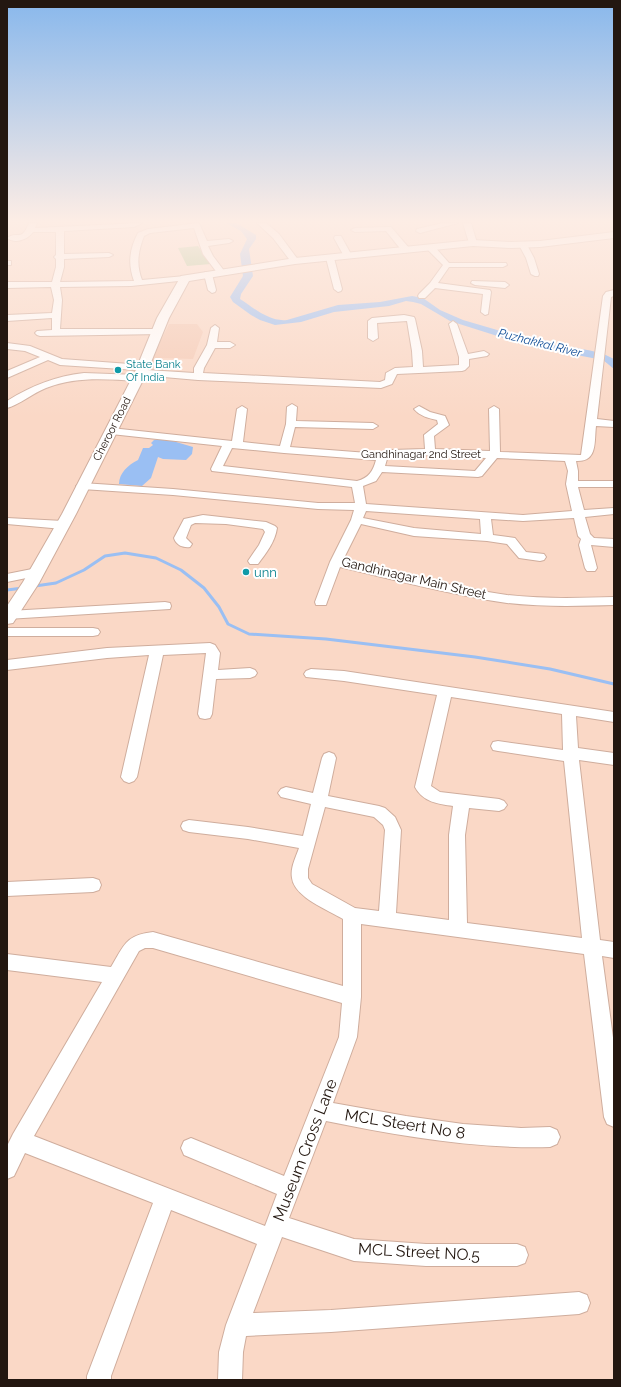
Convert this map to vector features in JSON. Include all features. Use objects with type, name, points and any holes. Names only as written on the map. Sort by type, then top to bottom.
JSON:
[{"type":"main road","name":"Cheroor Road","points":[[10,615],[35,576],[63,525],[140,373],[163,318],[180,288]]},
{"type":"street","points":[[56,288],[58,300],[56,330],[62,332]]},
{"type":"street","points":[[422,296],[430,288]]},
{"type":"street","points":[[465,288],[508,294]]},
{"type":"street","points":[[485,312],[487,292]]},
{"type":"street","name":"Gandhinagar 2nd Street","points":[[111,431],[284,450],[382,457],[398,452],[430,452],[583,458],[587,455],[607,296],[614,292]]},
{"type":"street","points":[[7,318],[56,315]]},
{"type":"street","points":[[373,338],[372,322],[404,318],[411,319],[417,351],[418,370]]},
{"type":"street","points":[[7,346],[22,346],[60,362],[140,373],[381,385],[389,382],[391,373],[396,371],[462,368],[464,366],[464,357],[453,324]]},
{"type":"street","points":[[198,377],[199,368],[212,345],[215,328]]},
{"type":"street","points":[[40,333],[158,332]]},
{"type":"street","points":[[212,345],[230,345]]},
{"type":"street","points":[[464,357],[484,354]]},
{"type":"street","points":[[7,375],[48,357]]},
{"type":"street","points":[[7,405],[38,388],[76,377],[140,373]]},
{"type":"street","points":[[284,450],[291,424],[292,407]]},
{"type":"street","points":[[242,409],[233,444],[216,469],[356,484],[372,480],[379,469],[382,457]]},
{"type":"street","points":[[419,409],[426,414],[441,418],[444,425],[429,435],[430,452]]},
{"type":"street","points":[[379,469],[478,474],[495,454],[494,409]]},
{"type":"street","points":[[590,422],[614,424]]},
{"type":"street","points":[[291,424],[373,426]]},
{"type":"street","points":[[570,458],[573,471],[572,484],[584,536],[587,539],[597,542],[614,543]]},
{"type":"street","points":[[356,484],[362,507]]},
{"type":"street","points":[[572,484],[614,484]]},
{"type":"street","points":[[82,486],[245,498],[318,506],[362,507],[523,518],[614,511]]},
{"type":"street","points":[[235,521],[245,498]]},
{"type":"street","name":"Gandhinagar Main Street","points":[[362,507],[336,562],[470,593],[503,598],[564,602],[614,601]]},
{"type":"street","points":[[417,511],[417,532]]},
{"type":"street","points":[[485,516],[486,537]]},
{"type":"street","points":[[186,544],[181,541],[180,538],[186,524],[190,521],[202,519],[235,521],[271,528],[271,532],[264,546],[254,561]]},
{"type":"street","points":[[357,520],[444,536],[486,537],[511,541],[523,555],[540,557]]},
{"type":"street","points":[[7,521],[63,525]]},
{"type":"street","points":[[587,539],[585,545],[591,568]]},
{"type":"street","points":[[321,602],[336,562]]},
{"type":"street","points":[[7,578],[35,576]]},
{"type":"street","points":[[10,615],[165,606]]},
{"type":"street","points":[[7,632],[93,632]]},
{"type":"street","points":[[7,665],[107,653],[210,648],[214,653],[205,714]]},
{"type":"street","points":[[129,777],[157,651]]},
{"type":"street","points":[[210,674],[250,674]]},
{"type":"street","points":[[312,674],[344,676],[614,718]]},
{"type":"street","points":[[445,692],[423,787],[431,796],[499,805]]},
{"type":"street","points":[[569,712],[592,948],[614,1117]]},
{"type":"street","points":[[498,746],[614,759]]},
{"type":"street","points":[[329,758],[320,799],[300,869],[300,879],[306,889],[352,914],[458,930],[614,950]]},
{"type":"street","points":[[286,793],[379,812],[389,821],[392,830],[387,920]]},
{"type":"street","points":[[458,930],[457,835],[462,801]]},
{"type":"street","points":[[189,826],[232,830],[308,843]]},
{"type":"street","points":[[7,889],[93,885]]},
{"type":"street","name":"Museum Cross Lane","points":[[230,1380],[231,1352],[237,1325],[348,1037],[352,997],[352,914]]},
{"type":"street","points":[[7,1169],[20,1142],[115,976],[133,946],[142,941],[153,940],[352,997]]},
{"type":"street","points":[[7,962],[115,976]]},
{"type":"street","name":"MCL Steert No 8","points":[[320,1110],[445,1133],[490,1137],[550,1137]]},
{"type":"street","name":"MCL Street NO.5","points":[[20,1142],[165,1198],[274,1232],[354,1250],[426,1254],[517,1255]]},
{"type":"street","points":[[191,1148],[290,1189]]},
{"type":"street","points":[[99,1380],[99,1376],[165,1198]]},
{"type":"street","points":[[237,1325],[331,1321],[579,1303]]},
{"type":"shaded area","points":[[169,324],[197,324],[203,332],[193,359],[160,358],[154,370],[146,370]]},
{"type":"water","name":"Puzhakkal River","points":[[236,288],[245,288],[240,299],[268,317],[280,320],[287,320],[338,305],[380,302],[412,296],[423,298],[440,310],[463,320],[531,340],[545,340],[548,344],[590,350],[606,355],[614,359],[614,369],[603,360],[529,346],[450,321],[421,304],[413,302],[406,301],[389,306],[334,312],[301,322],[275,325],[251,315],[233,302],[230,297]]},
{"type":"water","points":[[166,439],[193,447],[192,454],[186,460],[163,459],[158,457],[151,478],[142,486],[119,484],[122,473],[131,464],[138,460],[143,448],[149,448],[153,445],[151,443],[154,440]]},
{"type":"waterway","points":[[35,586],[56,583],[84,570],[105,556],[125,553],[156,558],[181,570],[204,588],[219,607],[228,624],[249,634],[326,639],[475,657],[550,669],[614,684]]},
{"type":"waterway","points":[[7,590],[23,588]]},
{"type":"place","name":"State Bank Of India","points":[[118,370]]},
{"type":"place","name":"unn","points":[[246,572]]}]
